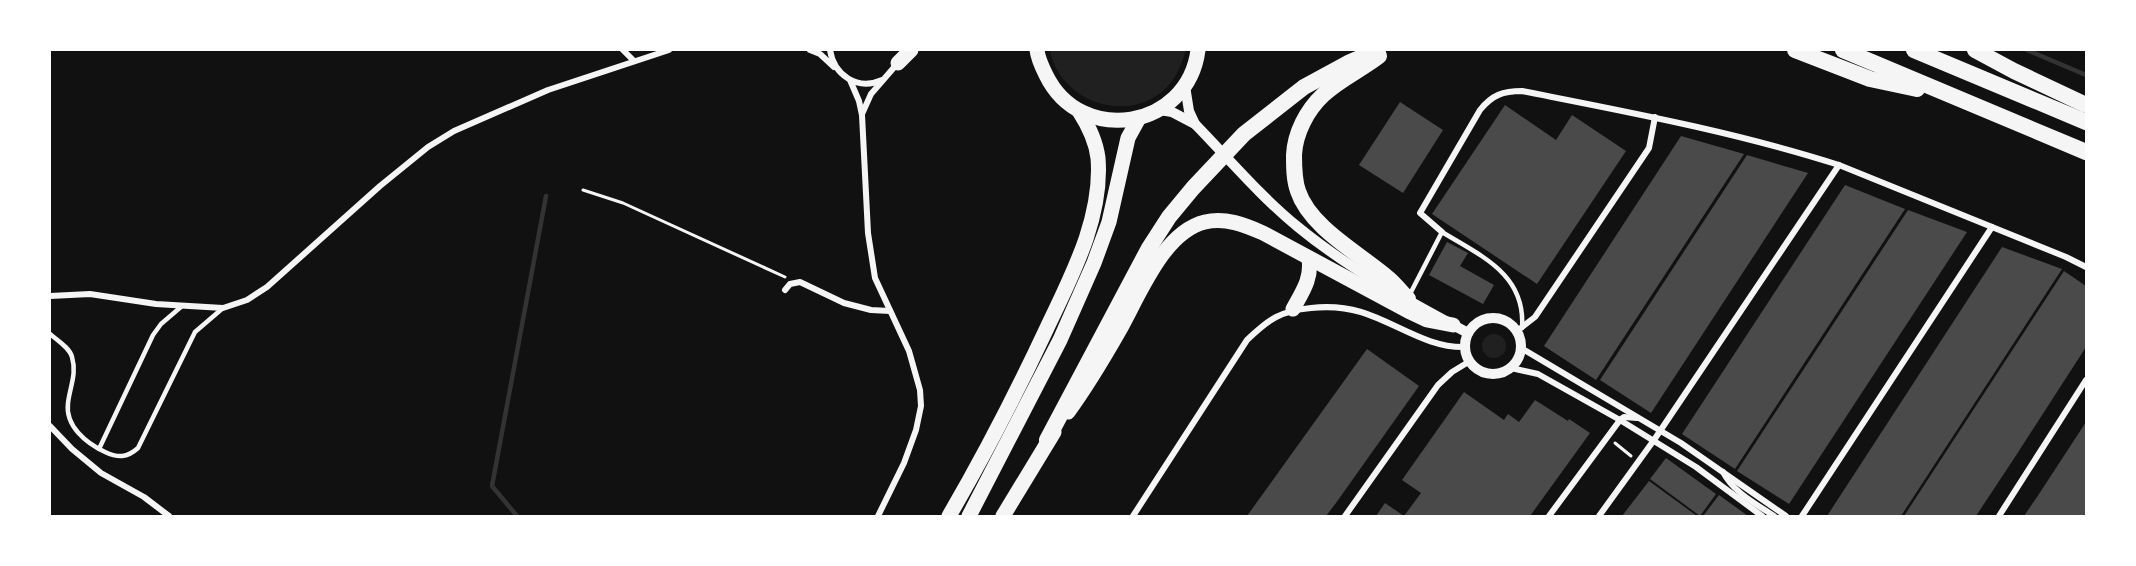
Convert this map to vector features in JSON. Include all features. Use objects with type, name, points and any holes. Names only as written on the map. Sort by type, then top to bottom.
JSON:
[{"type":"highway","points":[[900,56],[911,50]]},
{"type":"highway","points":[[1035,51],[1053,88],[1067,103],[1079,111],[1098,118],[1118,121],[1139,118],[1160,110],[1170,103],[1185,86],[1196,62],[1198,50]]},
{"type":"highway","points":[[1003,516],[1047,440],[1149,248],[1169,217],[1244,134],[1304,87],[1378,50]]},
{"type":"highway","points":[[1387,50],[1362,69],[1338,82],[1309,111],[1295,141],[1294,166],[1298,192],[1308,210],[1346,246],[1391,280],[1408,299]]},
{"type":"highway","points":[[1795,50],[1870,79],[1963,100]]},
{"type":"highway","points":[[1843,50],[2086,152]]},
{"type":"highway","points":[[1914,50],[2086,122]]},
{"type":"highway","points":[[1975,50],[2086,105]]},
{"type":"highway","points":[[949,516],[1033,358],[1070,278],[1091,219],[1097,185],[1098,156],[1093,139],[1079,111]]},
{"type":"highway","points":[[969,516],[1060,340],[1094,263],[1108,222],[1128,138],[1139,118]]},
{"type":"highway","points":[[1047,440],[1094,375],[1161,257],[1176,239],[1192,227],[1206,221],[1222,220],[1242,224],[1408,311],[1427,320],[1453,325]]},
{"type":"highway","points":[[1293,309],[1309,281],[1311,271],[1309,259]]},
{"type":"street","points":[[623,50],[634,60]]},
{"type":"street","points":[[50,296],[90,294],[156,304],[223,308],[247,300],[267,287],[380,186],[436,142],[454,131],[548,90],[669,50]]},
{"type":"street","points":[[810,50],[820,54],[850,80],[865,84],[885,79]]},
{"type":"street","points":[[830,50],[837,70]]},
{"type":"street","points":[[862,115],[871,94],[893,72],[900,56]]},
{"type":"street","points":[[850,80],[862,115],[868,232],[875,278],[909,351],[918,378],[921,406],[916,430],[904,463],[878,516]]},
{"type":"street","points":[[1185,86],[1189,111],[1195,124]]},
{"type":"street","points":[[1442,232],[1420,213],[1488,99],[1503,91],[1522,91],[1655,117],[1811,156],[1839,165],[2066,256],[2086,267]]},
{"type":"street","points":[[1160,110],[1172,112],[1195,124],[1282,213],[1336,256],[1468,333]]},
{"type":"street","points":[[1520,329],[1535,317],[1649,148],[1655,117]]},
{"type":"street","points":[[1599,516],[1654,440],[1839,165]]},
{"type":"street","points":[[1802,516],[1992,227]]},
{"type":"street","points":[[785,290],[795,282],[805,283],[844,303],[871,310],[890,311]]},
{"type":"street","points":[[1133,516],[1247,340],[1267,321],[1293,309],[1332,306],[1361,312],[1439,345],[1465,347]]},
{"type":"street","points":[[1520,329],[1496,318],[1480,321],[1468,333],[1465,347],[1470,361],[1485,372],[1494,374],[1511,368],[1538,374],[1654,440],[1696,467],[1762,516]]},
{"type":"street","points":[[1511,368],[1520,356],[1520,329]]},
{"type":"street","points":[[1521,348],[1660,430],[1786,516]]},
{"type":"street","points":[[1345,516],[1438,385],[1452,372],[1470,361]]},
{"type":"street","points":[[1999,516],[2086,380]]},
{"type":"street","points":[[1549,516],[1620,420],[1629,416],[1640,418]]},
{"type":"street","points":[[50,426],[72,449],[101,473],[144,497],[169,516]]},
{"type":"street","points":[[1723,471],[1727,480],[1737,490],[1774,516]]},
{"type":"lane","points":[[1408,299],[1442,232],[1488,260],[1512,283],[1523,319],[1520,329]]},
{"type":"lane","points":[[99,449],[153,335],[161,324],[182,306]]},
{"type":"lane","points":[[50,334],[72,354],[75,370],[68,411],[78,432],[86,441],[99,449],[120,457],[127,456],[138,448],[195,332],[223,308]]},
{"type":"path","points":[[583,190],[623,203],[795,282]]},
{"type":"path","points":[[1607,436],[1638,462]]},
{"type":"shaded area","points":[[1050,50],[1186,50],[1179,69],[1167,87],[1151,99],[1134,105],[1116,106],[1098,103],[1081,95],[1067,83],[1056,68]]},
{"type":"shaded area","points":[[1494,334],[1502,338],[1506,346],[1502,354],[1494,358],[1486,354],[1482,346],[1486,338]]},
{"type":"building","points":[[1400,102],[1443,130],[1403,193],[1359,165]]},
{"type":"building","points":[[1505,105],[1556,140],[1572,115],[1626,151],[1537,284],[1432,214]]},
{"type":"building","points":[[1681,136],[1744,154],[1596,380],[1544,346]]},
{"type":"building","points":[[1747,155],[1808,173],[1651,413],[1600,380]]},
{"type":"building","points":[[1845,185],[1905,209],[1735,469],[1682,434]]},
{"type":"building","points":[[1908,210],[1967,232],[1789,504],[1737,471]]},
{"type":"building","points":[[1447,242],[1468,253],[1460,266],[1494,285],[1483,304],[1429,275]]},
{"type":"building","points":[[2002,247],[2062,269],[1901,516],[1827,516]]},
{"type":"building","points":[[2064,271],[2086,286],[2086,347],[2015,457],[1976,516],[1904,516]]},
{"type":"building","points":[[1367,349],[1419,386],[1336,503],[1326,516],[1247,516]]},
{"type":"building","points":[[1464,392],[1504,420],[1508,414],[1519,422],[1535,400],[1590,433],[1530,516],[1404,516],[1421,493],[1402,480]]},
{"type":"building","points":[[2086,422],[2086,516],[2024,516],[2039,494]]},
{"type":"building","points":[[1666,458],[1716,494],[1700,516],[1650,479]]},
{"type":"building","points":[[1649,481],[1697,516],[1622,516]]},
{"type":"building","points":[[1719,495],[1748,516],[1703,516]]},
{"type":"building","points":[[1385,503],[1404,516],[1376,516]]},
{"type":"waterway","points":[[2027,50],[2086,75]]},
{"type":"waterway","points":[[517,516],[492,486],[546,196]]}]
